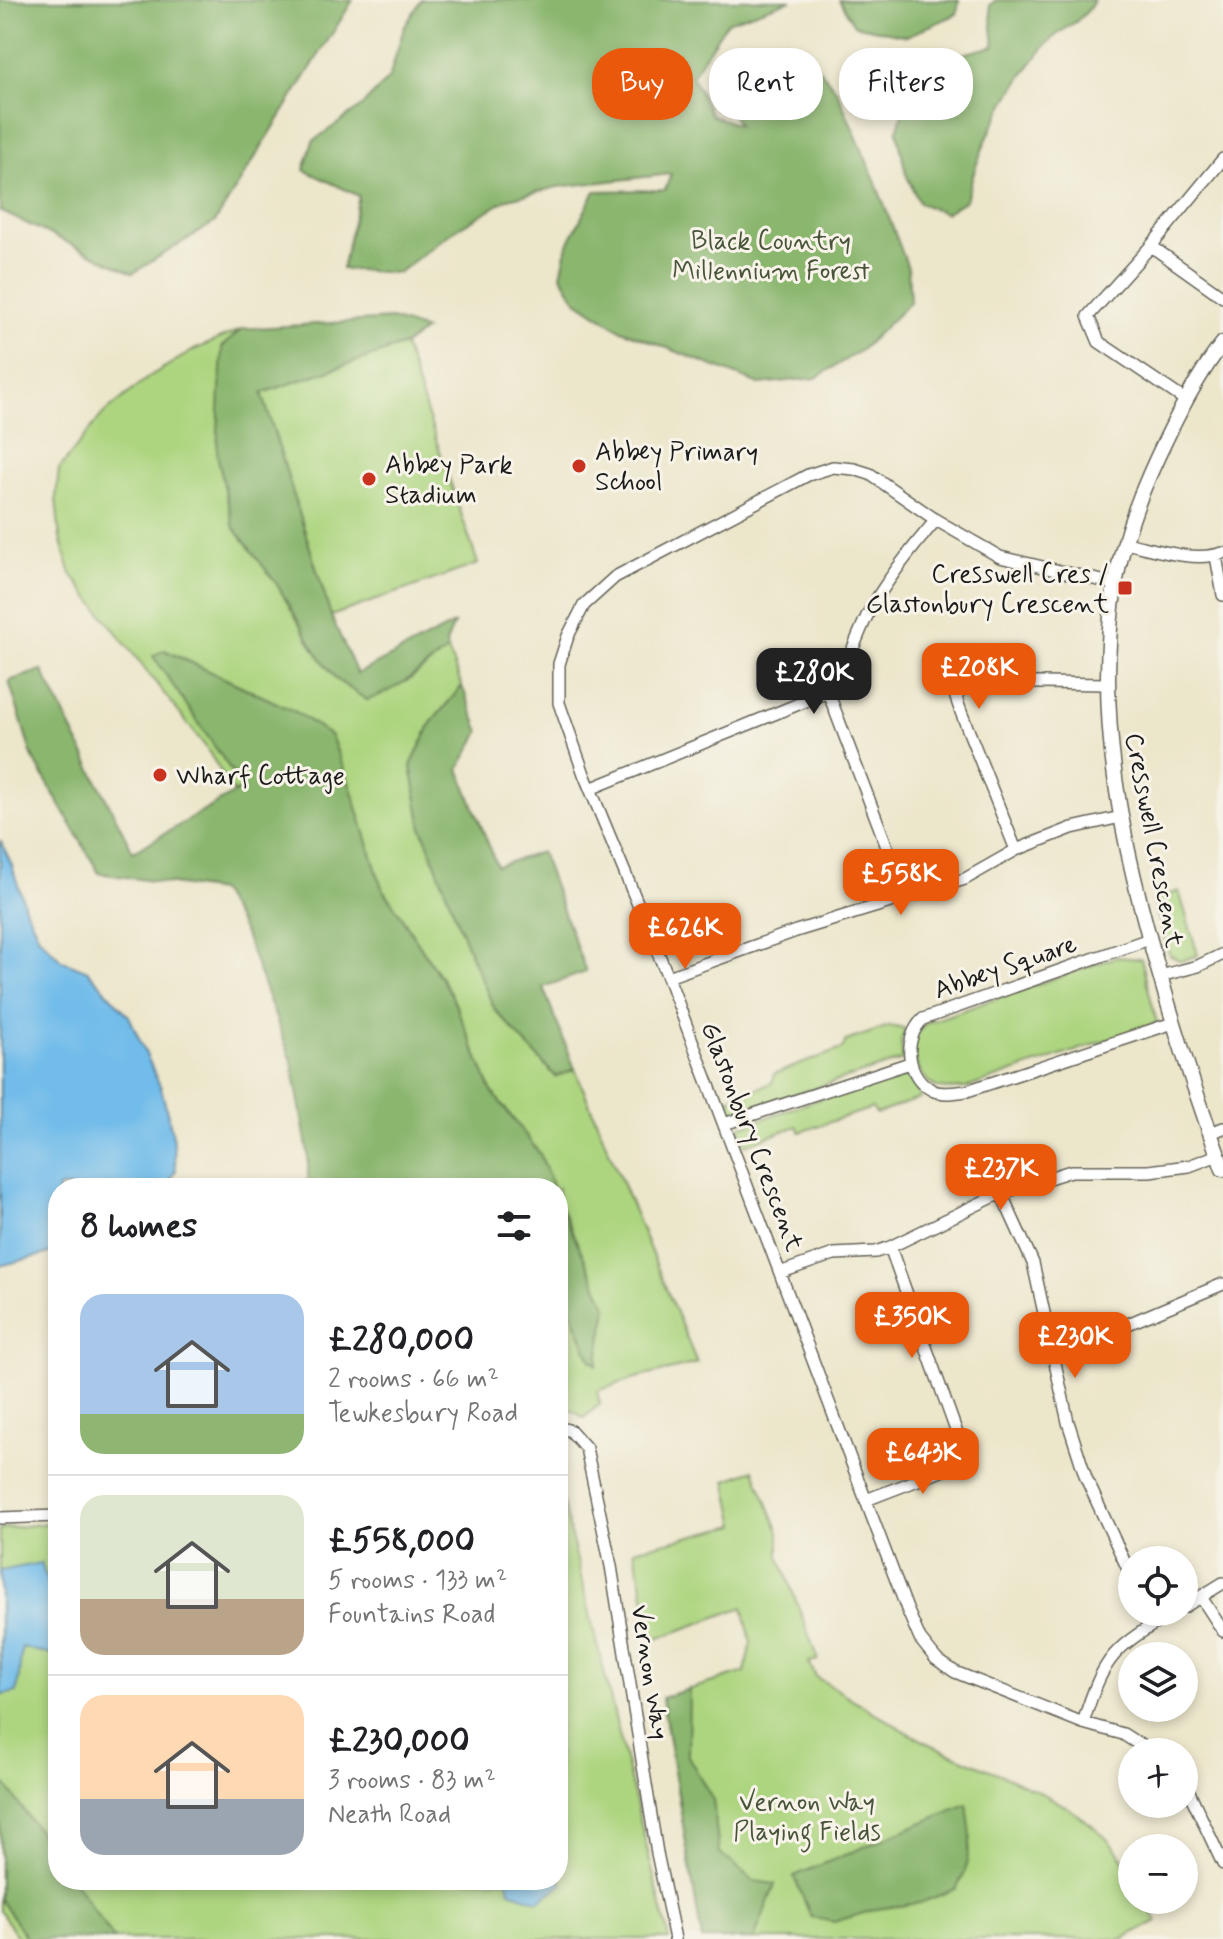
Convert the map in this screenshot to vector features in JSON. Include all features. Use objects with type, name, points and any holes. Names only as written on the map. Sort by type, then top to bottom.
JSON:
[{"type":"street","points":[[1185,400],[1099,342],[1088,316],[1223,159]]},
{"type":"street","points":[[1151,246],[1223,297]]},
{"type":"street","name":"Cresswell Crescent","points":[[1220,1162],[1217,1131],[1173,1023],[1149,939],[1121,817],[1111,755],[1108,684],[1115,584],[1145,482],[1185,400],[1223,343]]},
{"type":"street","name":"Glastonbury Crescent","points":[[1115,584],[1000,557],[936,520],[870,474],[833,467],[808,475],[760,499],[627,570],[598,590],[584,605],[568,636],[559,664],[558,685],[559,703],[590,789],[668,977],[920,1639],[936,1659],[955,1672],[1129,1738]]},
{"type":"street","points":[[590,789],[828,692],[842,675],[870,611],[907,554],[936,520]]},
{"type":"street","points":[[1125,543],[1175,554],[1219,554],[1223,595]]},
{"type":"street","points":[[1016,850],[956,698],[962,687],[985,681],[1108,684]]},
{"type":"street","points":[[828,692],[906,897]]},
{"type":"street","points":[[668,977],[796,931],[965,879],[1016,850],[1072,828],[1121,817]]},
{"type":"street","name":"Abbey Square","points":[[910,1063],[909,1043],[917,1024],[923,1019],[1149,939]]},
{"type":"street","points":[[1160,976],[1198,966],[1223,954]]},
{"type":"street","points":[[724,1124],[910,1063],[923,1083],[936,1092],[967,1091],[1173,1023]]},
{"type":"street","points":[[782,1272],[834,1254],[876,1252],[1001,1193],[1071,1171],[1149,1171],[1220,1162]]},
{"type":"street","points":[[1001,1193],[1033,1263],[1068,1422],[1086,1478],[1118,1548]]},
{"type":"street","points":[[866,1500],[967,1461],[890,1247]]},
{"type":"street","points":[[1052,1356],[1223,1284]]},
{"type":"street","name":"Vernon Way","points":[[568,1430],[586,1448],[611,1566],[657,1853],[675,1939]]},
{"type":"street","points":[[0,1518],[48,1516]]},
{"type":"street","points":[[1198,1599],[1223,1583]]},
{"type":"street","points":[[1201,1597],[1223,1631]]},
{"type":"street","points":[[1083,1723],[1096,1682],[1108,1662],[1143,1626]]},
{"type":"street","points":[[1198,1811],[1223,1864]]},
{"type":"green space","points":[[0,0],[353,0],[215,222],[133,273],[0,211]]},
{"type":"green space","name":"Black Country Millennium Forest","points":[[421,0],[791,0],[727,22],[693,74],[693,48],[592,48],[592,120],[693,120],[693,78],[709,111],[709,120],[724,120],[738,125],[735,120],[823,120],[823,74],[839,96],[839,120],[849,120],[874,178],[908,268],[910,302],[861,350],[816,378],[759,384],[619,329],[576,300],[561,275],[568,244],[595,191],[665,190],[671,174],[557,187],[508,199],[452,232],[398,273],[342,269],[359,196],[304,170],[313,141],[362,106],[389,78],[404,28]]},
{"type":"green space","points":[[839,0],[959,0],[957,14],[907,36],[854,25]]},
{"type":"green space","name":"Black Country Millennium Forest","points":[[996,0],[1094,0],[1084,14],[1051,40],[1031,63],[996,118],[966,200],[945,213],[919,203],[906,174],[897,131],[900,120],[973,120],[973,51],[994,46],[990,5]]},
{"type":"green space","points":[[391,319],[425,330],[404,345],[262,393],[331,616],[357,674],[454,624],[446,643],[448,650],[399,685],[367,700],[337,680],[316,652],[278,586],[233,526],[217,454],[222,347],[242,329]]},
{"type":"green space","points":[[242,329],[222,347],[278,586],[316,652],[337,680],[367,700],[409,680],[448,650],[462,686],[431,723],[411,766],[422,828],[495,1010],[556,1077],[575,1069],[697,1363],[597,1391],[600,1404],[584,1418],[568,1407],[568,1302],[591,1360],[597,1364],[607,1307],[568,1226],[568,1178],[549,1178],[540,1154],[491,1090],[451,994],[381,885],[350,785],[331,736],[296,712],[165,650],[154,656],[243,788],[234,793],[205,746],[71,574],[60,538],[56,498],[59,469],[102,415],[150,376],[196,349]]},
{"type":"green space","name":"Abbey Park Stadium","points":[[404,345],[478,564],[331,616],[262,393]]},
{"type":"green space","points":[[164,650],[296,712],[331,736],[350,785],[381,885],[451,994],[491,1090],[540,1154],[549,1178],[308,1178],[308,1153],[292,1062],[244,932],[219,891],[99,873],[32,756],[9,681],[42,670],[133,852],[243,788],[153,656]]},
{"type":"green space","points":[[462,686],[480,732],[459,769],[497,866],[541,852],[586,972],[543,987],[575,1069],[556,1077],[495,1010],[422,828],[411,766],[431,723]]},
{"type":"green space","points":[[1179,891],[1198,955],[1181,961],[1169,955],[1153,900]]},
{"type":"green space","points":[[1116,957],[1141,959],[1157,1023],[966,1088],[939,1088],[928,1082],[920,1071],[913,1046],[926,1023]]},
{"type":"green space","points":[[889,1026],[905,1029],[901,1042],[903,1060],[733,1114],[728,1099],[772,1083],[774,1074],[842,1049],[846,1041]]},
{"type":"green space","points":[[905,1069],[921,1098],[876,1114],[872,1108],[800,1132],[797,1126],[745,1145],[739,1127]]},
{"type":"green space","points":[[568,1223],[607,1307],[597,1365],[591,1360],[568,1302]]},
{"type":"green space","name":"Vernon Way Playing Fields","points":[[754,1470],[779,1532],[779,1555],[818,1660],[809,1662],[816,1677],[917,1738],[1045,1795],[1073,1811],[1097,1829],[1118,1853],[1118,1914],[1153,1914],[1157,1921],[1122,1939],[702,1939],[662,1698],[745,1672],[751,1642],[743,1607],[654,1640],[634,1550],[736,1525],[726,1480]]},
{"type":"green space","points":[[48,1523],[48,1890],[568,1890],[568,1524],[669,1939],[19,1939],[0,1911],[0,1529]]},
{"type":"green space","points":[[689,1689],[688,1756],[713,1800],[719,1852],[754,1881],[775,1884],[754,1939],[702,1939],[662,1698]]},
{"type":"green space","points":[[0,1777],[48,1845],[48,1890],[80,1890],[114,1939],[27,1939],[0,1899]]},
{"type":"green space","points":[[967,1804],[971,1836],[965,1872],[956,1889],[920,1903],[877,1909],[834,1922],[811,1917],[794,1876]]},
{"type":"water","points":[[0,840],[39,937],[61,960],[88,971],[129,1016],[161,1088],[173,1136],[176,1170],[172,1178],[48,1178],[48,1254],[0,1266]]},
{"type":"water","points":[[41,1563],[48,1583],[48,1654],[22,1647],[17,1692],[1,1695],[0,1571]]},
{"type":"water","points":[[510,1890],[554,1890],[539,1901]]},
{"type":"place","name":"Abbey Primary School","points":[[579,466]]},
{"type":"place","name":"Abbey Park Stadium","points":[[369,479]]},
{"type":"place","name":"Cresswell Cres / Glastonbury Crescent","points":[[1125,588]]},
{"type":"place","name":"Wharf Cottage","points":[[160,775]]}]
